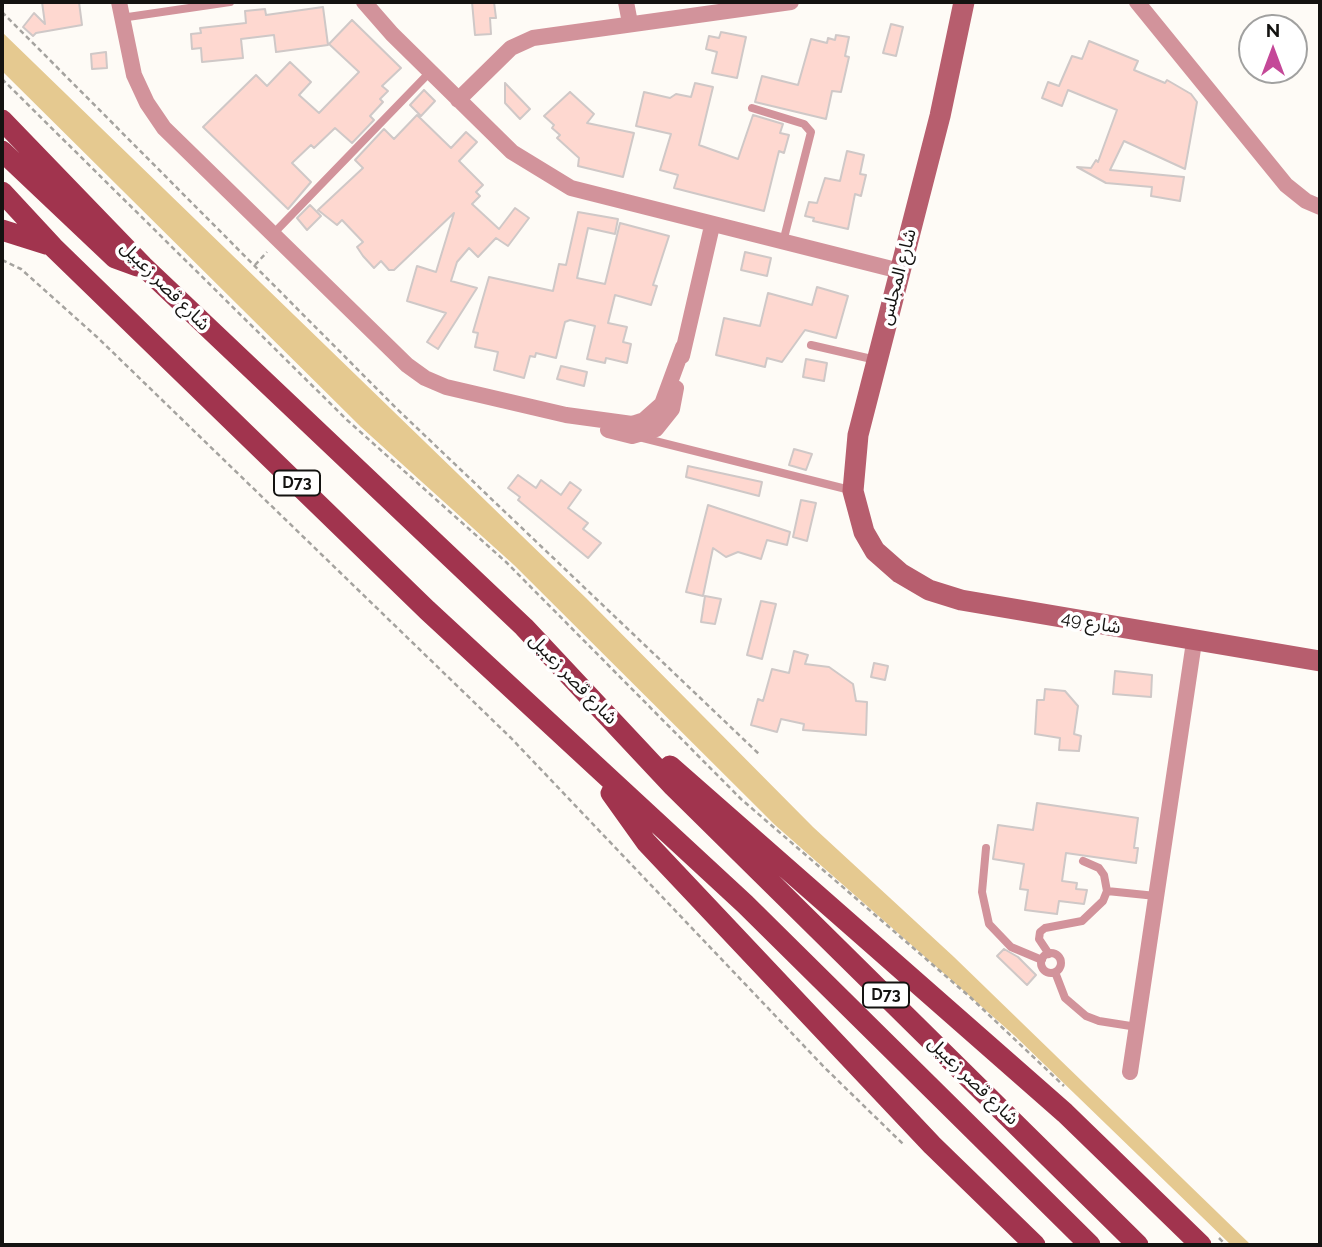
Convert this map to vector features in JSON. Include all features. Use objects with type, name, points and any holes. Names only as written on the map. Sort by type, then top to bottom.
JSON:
[{"type":"main road","name":"شارع قصر زعبيل","points":[[5,134],[266,385],[524,627],[719,832],[1138,1245]]},
{"type":"main road","points":[[2,151],[116,258],[143,266]]},
{"type":"main road","name":"شارع قصر زعبيل","points":[[2,192],[53,247],[427,610],[745,904],[1090,1245]]},
{"type":"main road","points":[[2,230],[27,236],[53,247]]},
{"type":"main road","points":[[635,744],[676,771],[941,1001],[1209,1241]]},
{"type":"main road","points":[[597,769],[646,842],[932,1145],[1035,1245]]},
{"type":"street","points":[[364,2],[430,72],[512,152],[570,188],[712,226],[900,271]]},
{"type":"street","points":[[626,2],[630,23]]},
{"type":"street","points":[[458,100],[511,48],[533,38],[791,2]]},
{"type":"street","name":"شارع المجلس","points":[[875,551],[857,512],[853,491],[858,435],[940,116],[964,2]]},
{"type":"street","points":[[1137,2],[1286,185],[1306,201],[1320,207]]},
{"type":"street","points":[[120,10],[134,75],[146,103],[164,128],[407,365],[425,378],[446,387],[619,425],[644,420],[662,404],[683,347]]},
{"type":"street","points":[[566,415],[632,436],[656,429],[672,409],[683,347],[712,226]]},
{"type":"street","name":"شارع 49","points":[[875,551],[900,573],[929,590],[961,600],[1194,642],[1320,661]]},
{"type":"street","points":[[1130,1072],[1194,642]]},
{"type":"lane","points":[[120,10],[230,2]]},
{"type":"lane","points":[[274,234],[430,72]]},
{"type":"lane","points":[[752,108],[804,124],[811,132],[783,242]]},
{"type":"lane","points":[[811,345],[877,360]]},
{"type":"lane","points":[[632,436],[853,491]]},
{"type":"lane","points":[[986,848],[982,892],[989,923],[1011,947],[1045,957],[1060,958],[1060,967],[1055,972]]},
{"type":"lane","points":[[1055,972],[1046,971],[1040,932],[1045,928],[1072,924],[1090,916],[1107,891],[1104,875],[1099,868],[1083,860]]},
{"type":"lane","points":[[1107,891],[1156,896]]},
{"type":"lane","points":[[1055,972],[1065,998],[1086,1016],[1137,1027]]},
{"type":"path","points":[[2,12],[396,408],[759,754]]},
{"type":"path","points":[[2,79],[347,420],[515,571],[741,799],[970,997],[1073,1094]]},
{"type":"path","points":[[2,260],[21,270],[97,337],[510,738],[825,1068],[912,1152]]},
{"type":"path","points":[[1209,1241],[1226,1245]]},
{"type":"shaded area","points":[[2,32],[586,598],[813,827],[954,957],[1251,1245],[1231,1245],[1015,1036],[775,825],[514,565],[361,427],[2,71]]},
{"type":"building","points":[[42,2],[79,2],[82,25],[36,33],[33,36],[23,27],[34,13],[45,24]]},
{"type":"building","points":[[472,2],[494,2],[496,18],[490,18],[491,34],[475,35]]},
{"type":"building","points":[[323,7],[328,45],[276,52],[274,35],[241,39],[243,58],[202,62],[201,48],[192,49],[191,34],[201,33],[200,28],[246,23],[245,11],[265,9],[266,15]]},
{"type":"building","points":[[352,20],[401,68],[382,86],[388,91],[380,99],[383,102],[370,116],[374,120],[352,143],[335,128],[314,148],[311,145],[292,163],[311,182],[288,209],[203,127],[256,75],[267,86],[290,62],[311,82],[299,95],[319,113],[359,72],[329,44]]},
{"type":"building","points":[[891,24],[903,27],[896,56],[883,53]]},
{"type":"building","points":[[721,32],[746,37],[737,78],[712,73],[717,52],[706,49],[709,36],[719,38]]},
{"type":"building","points":[[836,35],[849,37],[845,56],[849,57],[841,92],[832,91],[826,119],[755,102],[762,76],[798,85],[811,39],[827,43],[828,38],[835,40]]},
{"type":"building","points":[[1089,41],[1138,61],[1134,70],[1165,83],[1167,80],[1191,94],[1197,102],[1185,169],[1124,141],[1110,170],[1184,177],[1180,201],[1151,196],[1152,187],[1106,183],[1077,167],[1091,168],[1096,160],[1098,162],[1117,110],[1068,90],[1062,106],[1042,98],[1048,82],[1059,86],[1072,56],[1082,59]]},
{"type":"building","points":[[106,52],[107,68],[92,69],[91,54]]},
{"type":"building","points":[[505,83],[530,109],[520,119],[505,103]]},
{"type":"building","points":[[695,83],[713,87],[699,145],[738,159],[753,115],[783,124],[780,133],[789,135],[784,153],[779,151],[764,211],[674,188],[678,175],[660,170],[671,134],[636,126],[644,92],[670,98],[676,94],[691,97]]},
{"type":"building","points":[[424,90],[435,101],[421,116],[410,105]]},
{"type":"building","points":[[570,92],[594,114],[587,123],[634,133],[623,177],[578,166],[579,158],[557,138],[560,135],[544,116]]},
{"type":"building","points":[[417,115],[451,148],[466,132],[477,142],[459,161],[483,185],[476,192],[480,196],[472,204],[499,229],[515,208],[529,218],[508,246],[496,238],[478,257],[469,248],[457,262],[451,281],[477,288],[438,349],[427,342],[446,313],[407,301],[417,266],[436,272],[454,213],[394,270],[389,270],[381,261],[374,268],[357,247],[363,242],[342,220],[337,225],[318,210],[363,168],[355,160],[384,129],[394,139]]},
{"type":"building","points":[[847,151],[864,155],[860,174],[866,175],[861,196],[855,194],[848,229],[813,221],[814,218],[805,216],[809,202],[817,203],[825,178],[840,181]]},
{"type":"building","points":[[310,205],[321,216],[307,230],[297,218]]},
{"type":"building","points":[[578,212],[618,219],[615,234],[588,228],[577,278],[605,284],[620,223],[669,236],[653,285],[657,286],[651,305],[615,295],[608,323],[627,327],[623,342],[631,344],[627,363],[606,358],[605,363],[587,359],[595,326],[570,320],[565,322],[556,358],[536,353],[535,357],[530,356],[524,378],[494,370],[498,352],[475,347],[478,333],[473,332],[489,277],[553,291],[559,264],[566,265]]},
{"type":"building","points":[[745,252],[771,258],[767,276],[741,270]]},
{"type":"building","points":[[817,287],[848,296],[836,338],[805,330],[782,362],[767,358],[765,367],[716,355],[724,318],[760,326],[768,293],[812,305]]},
{"type":"building","points":[[806,359],[827,363],[824,381],[803,377]]},
{"type":"building","points":[[561,366],[587,372],[584,386],[557,379]]},
{"type":"building","points":[[794,449],[812,454],[806,470],[789,465]]},
{"type":"building","points":[[688,466],[762,482],[759,496],[686,477]]},
{"type":"building","points":[[518,475],[536,488],[541,480],[561,495],[570,482],[581,490],[568,508],[588,523],[583,529],[601,543],[588,558],[518,500],[520,497],[508,488]]},
{"type":"building","points":[[801,500],[816,503],[807,541],[793,537]]},
{"type":"building","points":[[708,505],[790,532],[787,545],[767,540],[761,559],[738,552],[726,557],[713,548],[703,596],[686,592]]},
{"type":"building","points":[[705,596],[721,599],[715,624],[701,622]]},
{"type":"building","points":[[761,601],[776,604],[762,659],[747,655]]},
{"type":"building","points":[[794,651],[808,655],[805,664],[829,667],[853,684],[856,701],[867,702],[866,735],[803,730],[804,724],[781,719],[777,732],[751,725],[758,699],[763,701],[772,669],[789,673]]},
{"type":"building","points":[[874,663],[888,666],[885,680],[871,677]]},
{"type":"building","points":[[1115,671],[1152,675],[1151,697],[1113,694]]},
{"type":"building","points":[[1045,689],[1065,691],[1078,706],[1074,734],[1081,736],[1079,751],[1059,750],[1060,738],[1035,734],[1037,700],[1044,700]]},
{"type":"building","points":[[1037,803],[1138,818],[1134,848],[1138,848],[1136,863],[1066,853],[1062,881],[1077,883],[1076,889],[1087,890],[1084,904],[1059,901],[1057,914],[1025,910],[1028,890],[1020,889],[1024,864],[993,859],[998,825],[1033,830]]},
{"type":"building","points":[[1004,949],[1018,957],[1036,975],[1027,985],[997,956]]}]
